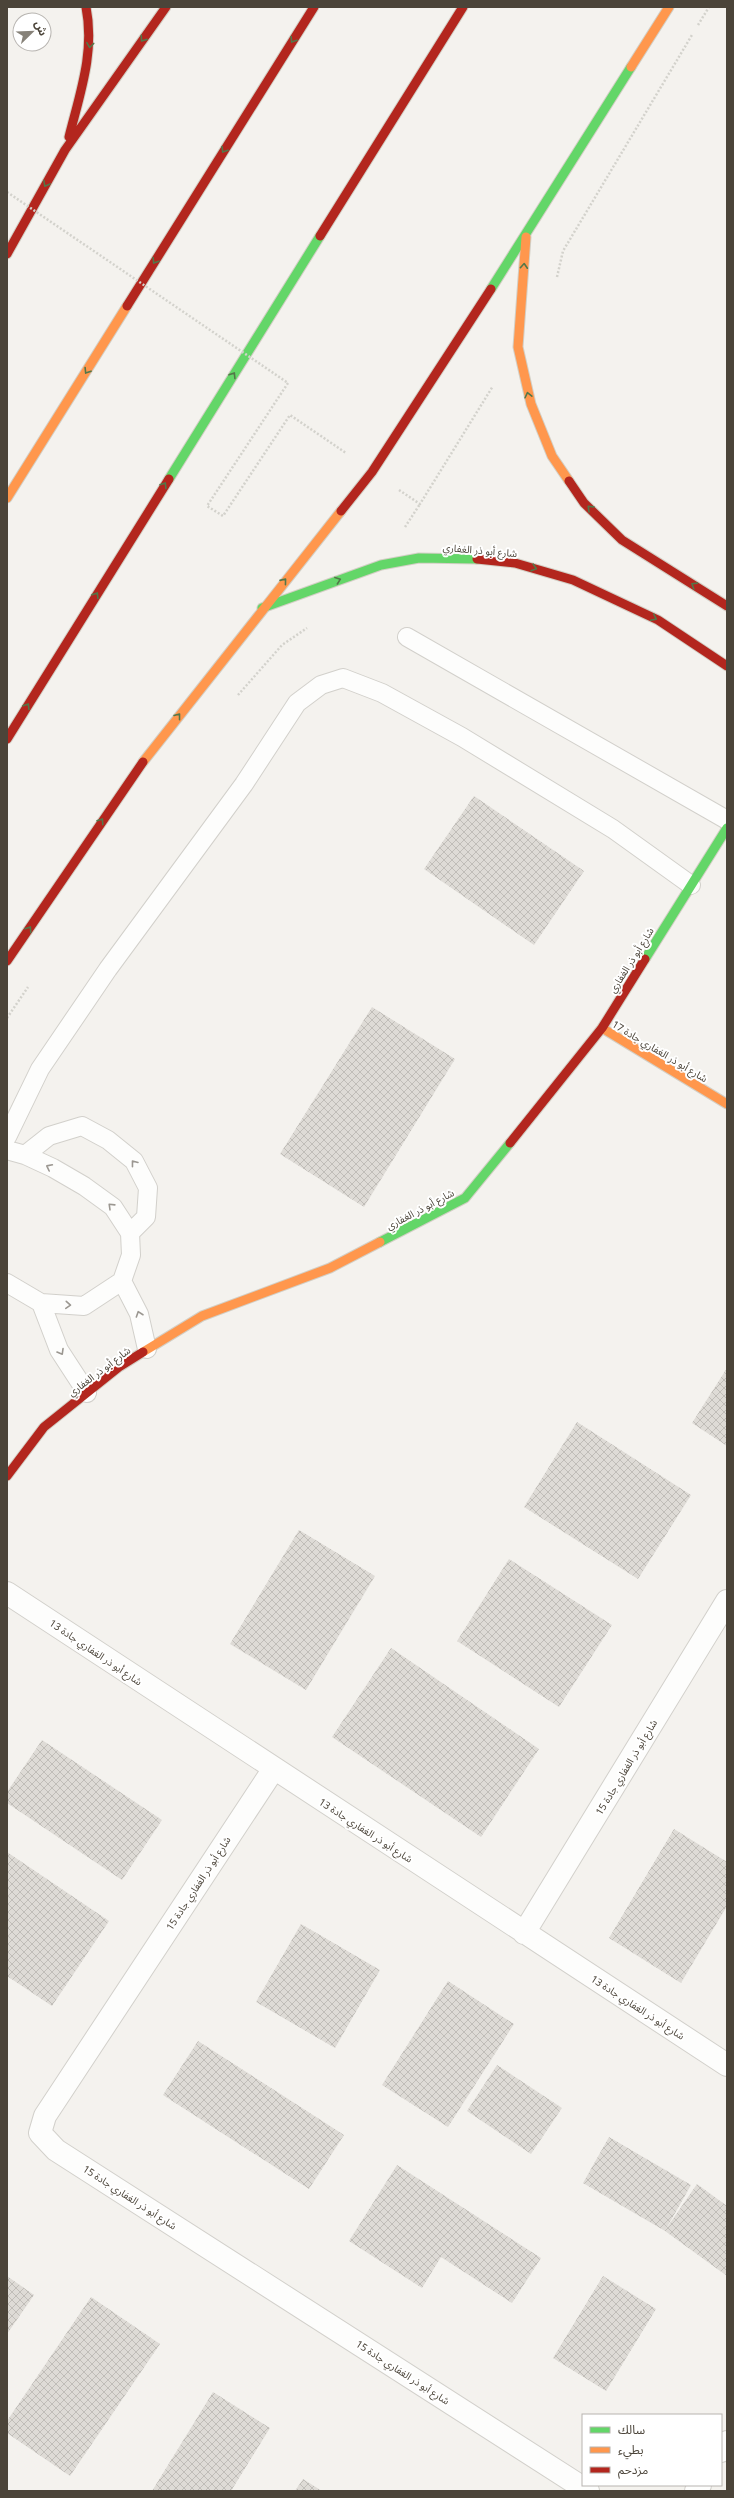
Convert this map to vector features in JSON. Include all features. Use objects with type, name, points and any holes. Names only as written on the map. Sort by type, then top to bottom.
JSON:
[{"type":"main road","points":[[65,150],[88,59],[91,28],[86,7]]},
{"type":"main road","points":[[7,254],[65,150],[166,7]]},
{"type":"main road","points":[[7,498],[314,7]]},
{"type":"main road","points":[[7,739],[463,7]]},
{"type":"main road","points":[[7,961],[125,785],[262,608],[372,472],[526,235],[669,7]]},
{"type":"main road","points":[[526,235],[518,348],[530,404],[552,456],[584,503],[622,540],[727,606]]},
{"type":"main road","name":"شارع أبو ذر الغفاري","points":[[262,608],[381,565],[419,558],[462,558],[515,563],[573,580],[658,620],[727,666]]},
{"type":"main road","name":"شارع أبو ذر الغفاري","points":[[7,1476],[44,1427],[119,1367],[147,1349],[202,1316],[330,1268],[465,1198],[602,1028],[727,828]]},
{"type":"main road","name":"شارع أبو ذر الغفاري جادة 17","points":[[602,1028],[727,1104]]},
{"type":"street","name":"شارع أبو ذر الغفاري جادة 13","points":[[7,1593],[273,1770],[727,2065]]},
{"type":"street","name":"شارع أبو ذر الغفاري جادة 15","points":[[524,1933],[727,1601]]},
{"type":"street","name":"شارع أبو ذر الغفاري جادة 15","points":[[273,1770],[45,2116],[40,2133],[56,2150],[588,2491]]},
{"type":"lane","points":[[407,637],[727,820]]},
{"type":"lane","points":[[7,1137],[40,1069],[108,969],[244,784],[297,703],[320,685],[343,678],[389,697],[462,737],[613,829],[691,885]]},
{"type":"lane","points":[[25,1155],[49,1136],[82,1126],[108,1140],[134,1161],[148,1188],[146,1217],[130,1233]]},
{"type":"lane","points":[[7,1150],[25,1155],[84,1186],[113,1207],[130,1233],[131,1255],[122,1281],[84,1306],[41,1303],[7,1284]]},
{"type":"lane","points":[[122,1281],[139,1314],[147,1349]]},
{"type":"lane","points":[[41,1303],[59,1350],[86,1393]]},
{"type":"path","points":[[697,27],[709,7]]},
{"type":"path","points":[[556,284],[563,251],[693,34]]},
{"type":"path","points":[[7,192],[288,383],[207,506],[223,516],[290,415],[420,504],[518,348]]},
{"type":"path","points":[[237,697],[282,644],[308,627]]},
{"type":"path","points":[[7,1018],[29,985]]},
{"type":"building","points":[[474,796],[584,871],[534,945],[424,869]]},
{"type":"building","points":[[372,1007],[455,1059],[364,1207],[280,1154]]},
{"type":"building","points":[[727,1368],[727,1446],[692,1423]]},
{"type":"building","points":[[577,1422],[691,1495],[638,1579],[524,1507]]},
{"type":"building","points":[[299,1530],[375,1576],[306,1690],[230,1644]]},
{"type":"building","points":[[509,1559],[612,1625],[559,1707],[457,1641]]},
{"type":"building","points":[[391,1648],[539,1749],[481,1837],[332,1737]]},
{"type":"building","points":[[42,1740],[162,1820],[122,1880],[7,1803],[7,1792]]},
{"type":"building","points":[[674,1829],[727,1862],[727,1906],[681,1983],[609,1938]]},
{"type":"building","points":[[7,1852],[109,1921],[52,2006],[7,1976]]},
{"type":"building","points":[[301,1924],[380,1970],[335,2048],[256,2002]]},
{"type":"building","points":[[448,1981],[514,2024],[448,2127],[382,2085]]},
{"type":"building","points":[[198,2041],[344,2135],[309,2189],[163,2095]]},
{"type":"building","points":[[497,2065],[562,2108],[531,2154],[467,2111]]},
{"type":"building","points":[[609,2137],[691,2185],[666,2229],[697,2184],[727,2206],[727,2276],[665,2231],[583,2183]]},
{"type":"building","points":[[397,2165],[541,2258],[512,2303],[441,2257],[422,2288],[349,2241]]},
{"type":"building","points":[[7,2276],[34,2295],[7,2334]]},
{"type":"building","points":[[603,2276],[656,2309],[606,2391],[553,2358]]},
{"type":"building","points":[[91,2297],[160,2344],[70,2476],[7,2433],[7,2421]]},
{"type":"building","points":[[213,2392],[270,2428],[231,2491],[152,2491]]},
{"type":"building","points":[[303,2479],[322,2491],[295,2491]]},
{"type":"traffic: fast","points":[[491,289],[631,67]]},
{"type":"traffic: fast","points":[[169,479],[320,236]]},
{"type":"traffic: fast","points":[[262,608],[381,565],[419,558],[477,559]]},
{"type":"traffic: fast","points":[[645,959],[727,828]]},
{"type":"traffic: fast","points":[[380,1242],[465,1198],[510,1143]]},
{"type":"traffic: slow","points":[[631,67],[669,7]]},
{"type":"traffic: slow","points":[[526,237],[518,347],[531,404],[552,456],[569,481]]},
{"type":"traffic: slow","points":[[7,498],[127,306]]},
{"type":"traffic: slow","points":[[143,762],[341,511]]},
{"type":"traffic: slow","points":[[602,1028],[727,1104]]},
{"type":"traffic: slow","points":[[143,1352],[202,1316],[330,1268],[380,1242]]},
{"type":"traffic: jam","points":[[69,137],[85,72],[89,40],[86,7]]},
{"type":"traffic: jam","points":[[65,150],[166,7]]},
{"type":"traffic: jam","points":[[127,306],[314,7]]},
{"type":"traffic: jam","points":[[320,236],[463,7]]},
{"type":"traffic: jam","points":[[7,254],[65,150]]},
{"type":"traffic: jam","points":[[341,511],[372,472],[491,289]]},
{"type":"traffic: jam","points":[[7,739],[169,479]]},
{"type":"traffic: jam","points":[[569,481],[584,503],[622,540],[727,606]]},
{"type":"traffic: jam","points":[[477,559],[515,563],[573,580],[658,620],[727,666]]},
{"type":"traffic: jam","points":[[7,961],[143,762]]},
{"type":"traffic: jam","points":[[510,1143],[602,1028],[645,959]]},
{"type":"traffic: jam","points":[[7,1476],[44,1427],[119,1367],[143,1352]]}]
